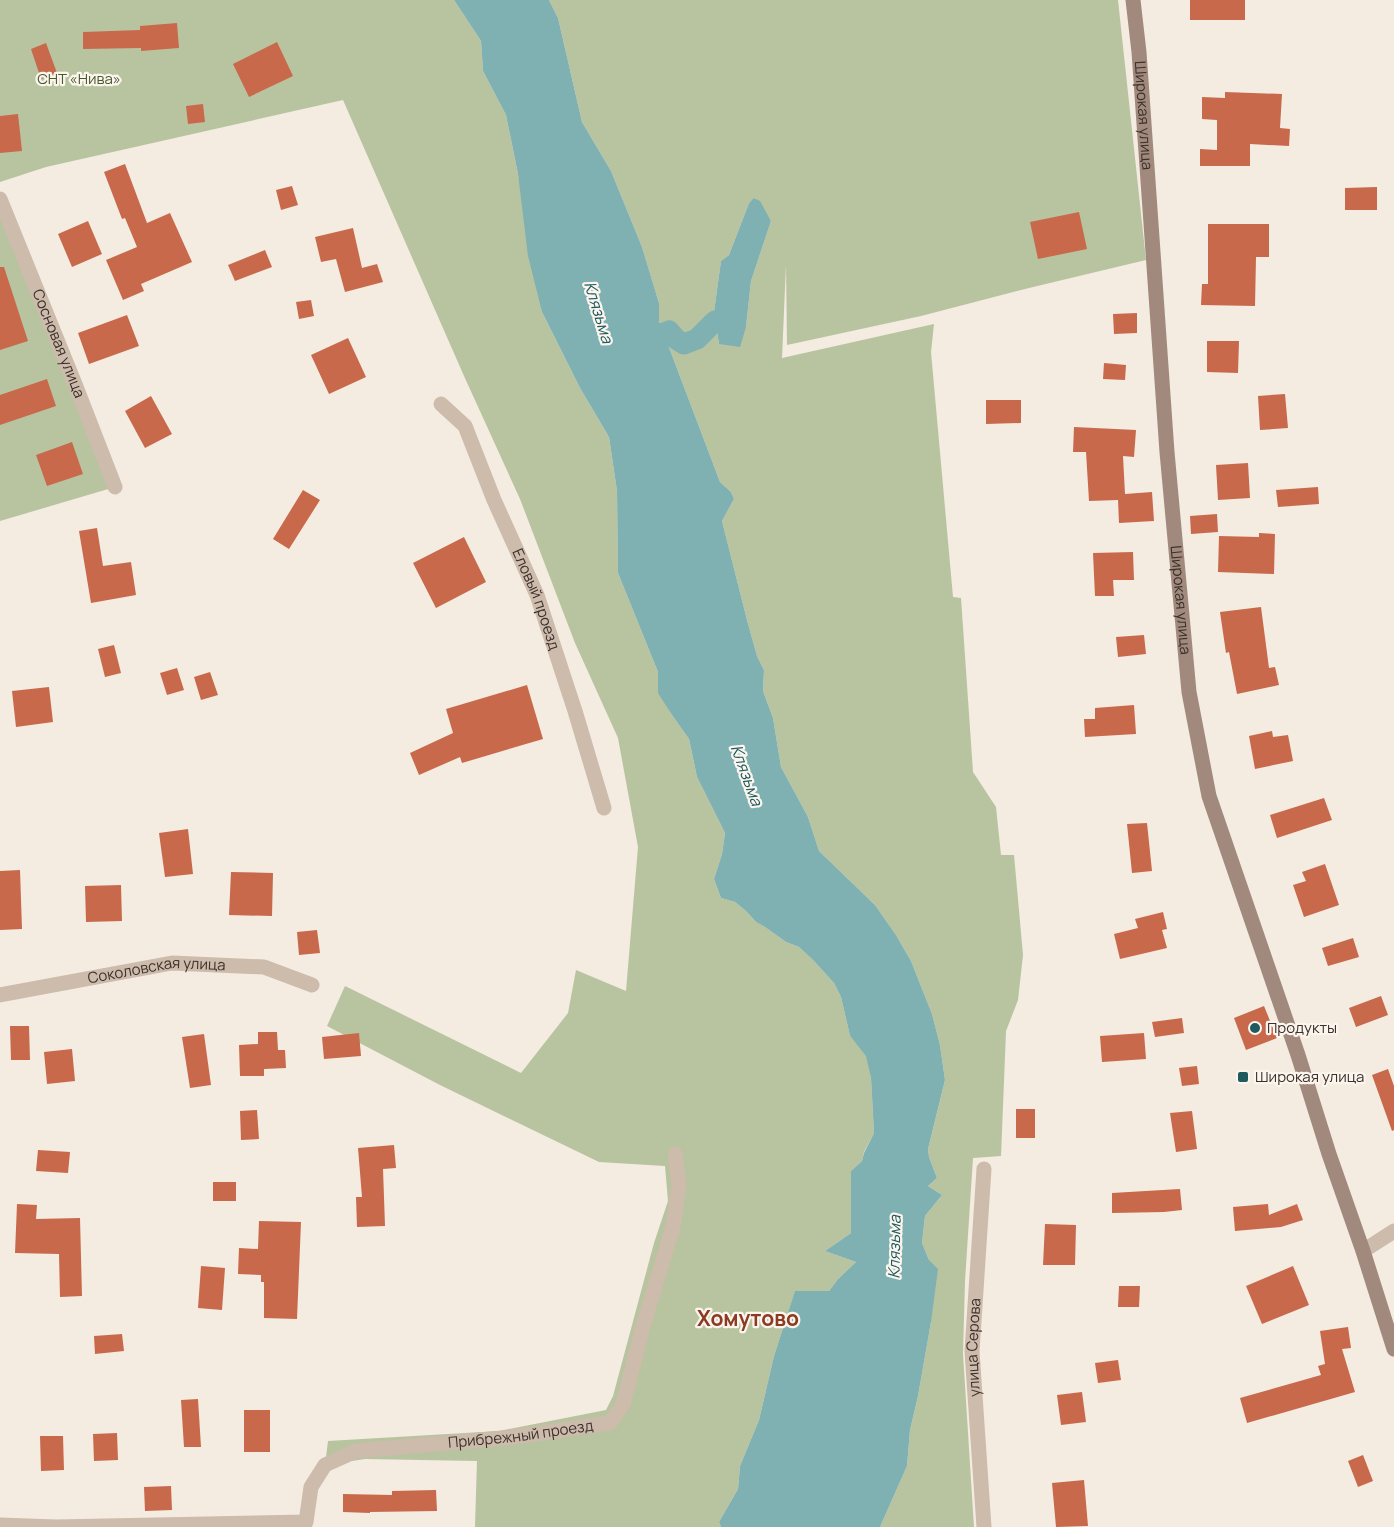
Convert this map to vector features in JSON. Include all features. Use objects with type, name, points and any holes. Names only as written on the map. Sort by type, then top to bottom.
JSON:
[{"type":"street","name":"Широкая улица","points":[[1133,0],[1139,52],[1167,452],[1189,692],[1209,796],[1298,1055],[1394,1349]]},
{"type":"street","name":"Сосновая улица","points":[[0,199],[115,487]]},
{"type":"street","name":"Еловый проезд","points":[[441,404],[465,426],[494,500],[537,595],[604,808]]},
{"type":"street","name":"Соколовская улица","points":[[0,995],[172,963],[264,967],[312,985]]},
{"type":"street","name":"Прибрежный проезд","points":[[0,1525],[56,1527],[306,1522],[310,1487],[325,1465],[356,1451],[514,1437],[610,1423],[623,1404],[644,1323],[673,1227],[679,1185],[675,1154]]},
{"type":"street","name":"улица Серова","points":[[984,1169],[972,1351],[984,1527]]},
{"type":"street","points":[[1363,1251],[1394,1231]]},
{"type":"green space","name":"СНТ «Нива»","points":[[0,0],[454,0],[481,41],[483,71],[506,115],[542,312],[580,388],[609,437],[617,491],[618,573],[658,672],[659,693],[689,739],[697,777],[725,833],[722,854],[714,879],[721,898],[735,902],[756,922],[786,942],[799,947],[834,983],[841,997],[850,1036],[867,1056],[871,1078],[874,1133],[862,1161],[851,1171],[851,1233],[825,1251],[856,1262],[829,1291],[795,1292],[774,1356],[759,1420],[740,1466],[738,1489],[719,1522],[721,1527],[475,1527],[477,1461],[365,1459],[325,1465],[328,1441],[499,1431],[606,1410],[613,1396],[654,1243],[668,1201],[665,1166],[599,1162],[440,1085],[327,1026],[345,986],[521,1073],[568,1013],[576,970],[626,991],[638,847],[618,738],[575,643],[520,499],[343,100],[46,167],[0,182]]},
{"type":"green space","points":[[549,0],[1118,0],[1146,260],[921,316],[787,345],[786,265],[782,358],[934,324],[931,352],[953,597],[961,598],[973,772],[996,807],[1001,855],[1014,855],[1023,955],[1018,1000],[1006,1031],[1001,1156],[973,1158],[965,1281],[963,1354],[974,1527],[880,1527],[907,1466],[910,1430],[931,1322],[929,1260],[922,1243],[925,1216],[942,1195],[928,1186],[937,1178],[928,1149],[945,1080],[940,1045],[932,1014],[911,961],[896,935],[875,905],[819,851],[808,817],[781,767],[773,718],[763,691],[764,670],[757,656],[722,521],[734,499],[731,492],[720,482],[659,321],[659,303],[642,247],[611,171],[582,122],[558,18]],"holes":[[[755,198],[771,221],[751,281],[746,327],[719,344],[714,312],[721,261],[729,255],[749,203]]]},
{"type":"green space","points":[[0,199],[115,487],[0,521]]},
{"type":"water","name":"Клязьма","points":[[454,0],[549,0],[558,18],[582,122],[611,171],[642,247],[659,303],[659,321],[720,482],[731,492],[734,499],[722,521],[757,656],[764,670],[763,691],[773,718],[781,767],[808,817],[819,851],[875,905],[896,935],[911,961],[932,1014],[940,1045],[945,1080],[928,1149],[937,1178],[928,1186],[942,1195],[925,1216],[922,1243],[929,1260],[938,1269],[931,1322],[910,1430],[907,1466],[880,1527],[721,1527],[719,1522],[738,1489],[740,1466],[759,1420],[774,1356],[795,1291],[829,1291],[856,1262],[825,1251],[851,1233],[851,1171],[862,1161],[874,1133],[871,1078],[866,1056],[850,1036],[841,997],[834,983],[799,947],[786,942],[756,922],[735,902],[721,898],[714,879],[722,854],[725,833],[697,777],[689,739],[658,693],[658,672],[618,573],[617,491],[609,437],[580,388],[542,312],[528,256],[518,174],[506,115],[483,71],[481,41]]},
{"type":"water","points":[[754,198],[760,201],[771,221],[751,281],[746,327],[740,347],[719,344],[714,312],[721,261],[729,255],[749,203]]},
{"type":"building","points":[[1190,0],[1245,0],[1245,20],[1190,20]]},
{"type":"building","points":[[177,23],[179,48],[141,51],[141,48],[83,49],[83,32],[140,30],[140,26]]},
{"type":"building","points":[[277,42],[293,76],[249,97],[233,64]]},
{"type":"building","points":[[46,43],[57,73],[41,79],[31,49]]},
{"type":"building","points":[[1225,92],[1282,94],[1280,128],[1290,129],[1289,146],[1250,144],[1250,166],[1200,166],[1200,149],[1217,150],[1217,120],[1202,119],[1202,97],[1225,98]]},
{"type":"building","points":[[203,104],[205,122],[188,124],[186,106]]},
{"type":"building","points":[[18,114],[22,151],[0,153],[0,116]]},
{"type":"building","points":[[125,164],[147,223],[170,213],[192,262],[141,284],[144,291],[123,300],[106,260],[137,247],[125,218],[122,219],[104,172]]},
{"type":"building","points":[[292,186],[298,205],[281,210],[276,190]]},
{"type":"building","points":[[1377,187],[1377,210],[1345,210],[1345,188]]},
{"type":"building","points":[[1079,212],[1087,249],[1038,259],[1030,222]]},
{"type":"building","points":[[88,221],[102,254],[72,267],[58,234]]},
{"type":"building","points":[[1208,224],[1269,224],[1269,257],[1256,257],[1255,306],[1201,305],[1202,284],[1208,284]]},
{"type":"building","points":[[353,228],[362,268],[377,264],[383,282],[345,292],[336,259],[321,262],[315,237]]},
{"type":"building","points":[[265,250],[272,267],[235,281],[228,265]]},
{"type":"building","points":[[0,267],[4,267],[28,341],[0,350]]},
{"type":"building","points":[[311,300],[314,316],[299,319],[296,302]]},
{"type":"building","points":[[1137,313],[1137,333],[1114,334],[1113,314]]},
{"type":"building","points":[[127,315],[139,346],[89,364],[78,333]]},
{"type":"building","points":[[348,338],[366,377],[329,394],[311,355]]},
{"type":"building","points":[[1207,341],[1239,341],[1238,373],[1207,372]]},
{"type":"building","points":[[1104,363],[1126,365],[1125,380],[1103,379]]},
{"type":"building","points":[[47,379],[56,406],[0,425],[0,395]]},
{"type":"building","points":[[1285,394],[1288,428],[1260,430],[1258,396]]},
{"type":"building","points":[[151,396],[172,434],[145,448],[125,411]]},
{"type":"building","points":[[986,400],[1021,400],[1021,423],[986,424]]},
{"type":"building","points":[[1074,427],[1136,430],[1134,457],[1123,456],[1125,494],[1152,492],[1154,521],[1119,523],[1118,500],[1089,501],[1086,452],[1073,452]]},
{"type":"building","points":[[72,442],[83,474],[47,486],[36,455]]},
{"type":"building","points":[[1248,463],[1250,498],[1218,500],[1216,465]]},
{"type":"building","points":[[1318,487],[1319,504],[1278,507],[1276,490]]},
{"type":"building","points":[[303,490],[320,500],[289,549],[273,539]]},
{"type":"building","points":[[1217,514],[1218,532],[1191,534],[1190,516]]},
{"type":"building","points":[[97,528],[103,566],[131,562],[136,595],[91,603],[79,531]]},
{"type":"building","points":[[1259,533],[1275,534],[1274,574],[1218,572],[1219,536],[1259,537]]},
{"type":"building","points":[[464,537],[486,582],[436,608],[413,563]]},
{"type":"building","points":[[1133,552],[1134,580],[1113,580],[1114,596],[1095,596],[1093,553]]},
{"type":"building","points":[[1261,607],[1269,668],[1275,667],[1279,685],[1237,694],[1229,652],[1226,653],[1220,612]]},
{"type":"building","points":[[1144,635],[1146,654],[1118,657],[1116,637]]},
{"type":"building","points":[[114,645],[121,673],[105,677],[98,649]]},
{"type":"building","points":[[177,668],[184,690],[167,695],[160,673]]},
{"type":"building","points":[[210,672],[218,695],[201,700],[194,677]]},
{"type":"building","points":[[527,685],[543,739],[462,763],[460,757],[419,775],[410,753],[453,733],[446,709]]},
{"type":"building","points":[[49,687],[53,722],[16,727],[12,691]]},
{"type":"building","points":[[1134,705],[1136,734],[1085,737],[1084,719],[1095,719],[1095,708]]},
{"type":"building","points":[[1272,731],[1273,737],[1288,735],[1293,761],[1255,769],[1249,736]]},
{"type":"building","points":[[1324,798],[1332,820],[1277,838],[1270,815]]},
{"type":"building","points":[[1147,823],[1152,871],[1132,873],[1127,824]]},
{"type":"building","points":[[188,829],[193,874],[165,877],[159,833]]},
{"type":"building","points":[[1325,864],[1339,905],[1304,917],[1293,885],[1306,881],[1302,872]]},
{"type":"building","points":[[20,870],[22,929],[0,930],[0,871]]},
{"type":"building","points":[[231,872],[273,873],[272,916],[229,915]]},
{"type":"building","points":[[121,885],[122,921],[86,922],[85,886]]},
{"type":"building","points":[[1163,912],[1167,929],[1162,930],[1167,948],[1120,959],[1114,934],[1138,928],[1135,919]]},
{"type":"building","points":[[317,930],[320,953],[299,955],[297,932]]},
{"type":"building","points":[[1353,938],[1359,957],[1328,966],[1322,948]]},
{"type":"building","points":[[1381,996],[1388,1015],[1356,1027],[1349,1008]]},
{"type":"building","name":"Продукты","points":[[1264,1006],[1277,1038],[1246,1050],[1234,1018]]},
{"type":"building","points":[[1182,1018],[1184,1033],[1155,1037],[1152,1022]]},
{"type":"building","points":[[10,1026],[29,1026],[30,1060],[11,1060]]},
{"type":"building","points":[[258,1032],[277,1032],[278,1050],[285,1050],[286,1068],[264,1069],[264,1076],[240,1076],[239,1045],[258,1044]]},
{"type":"building","points":[[359,1033],[361,1056],[324,1059],[322,1037]]},
{"type":"building","points":[[1144,1033],[1146,1059],[1102,1062],[1100,1036]]},
{"type":"building","points":[[204,1034],[211,1085],[190,1088],[182,1037]]},
{"type":"building","points":[[72,1049],[75,1081],[47,1084],[44,1052]]},
{"type":"building","points":[[1197,1066],[1199,1084],[1182,1086],[1179,1068]]},
{"type":"building","points":[[1388,1069],[1394,1086],[1394,1130],[1392,1131],[1372,1075]]},
{"type":"building","points":[[1016,1109],[1035,1109],[1035,1138],[1016,1138]]},
{"type":"building","points":[[257,1110],[259,1139],[241,1140],[240,1111]]},
{"type":"building","points":[[1192,1111],[1197,1149],[1176,1152],[1170,1113]]},
{"type":"building","points":[[394,1145],[396,1168],[383,1169],[385,1226],[357,1227],[356,1197],[362,1197],[358,1148]]},
{"type":"building","points":[[38,1150],[70,1152],[68,1173],[36,1171]]},
{"type":"building","points":[[213,1182],[236,1182],[236,1201],[213,1201]]},
{"type":"building","points":[[1180,1189],[1182,1210],[1112,1213],[1112,1193]]},
{"type":"building","points":[[17,1204],[37,1205],[36,1219],[80,1218],[82,1296],[60,1297],[59,1254],[15,1253]]},
{"type":"building","points":[[1268,1204],[1269,1215],[1297,1204],[1303,1220],[1281,1227],[1235,1231],[1233,1207]]},
{"type":"building","points":[[259,1221],[301,1222],[297,1319],[264,1318],[264,1282],[261,1282],[261,1275],[238,1274],[239,1248],[258,1249]]},
{"type":"building","points":[[1045,1224],[1076,1225],[1075,1265],[1043,1265]]},
{"type":"building","points":[[201,1266],[225,1268],[222,1310],[198,1308]]},
{"type":"building","points":[[1293,1266],[1309,1305],[1262,1324],[1246,1286]]},
{"type":"building","points":[[1119,1286],[1140,1286],[1139,1307],[1118,1307]]},
{"type":"building","points":[[1348,1327],[1351,1348],[1342,1349],[1355,1392],[1247,1423],[1240,1398],[1321,1375],[1318,1366],[1325,1364],[1320,1331]]},
{"type":"building","points":[[122,1334],[124,1351],[95,1354],[94,1336]]},
{"type":"building","points":[[1118,1360],[1121,1380],[1098,1383],[1095,1363]]},
{"type":"building","points":[[1082,1392],[1086,1422],[1061,1425],[1057,1395]]},
{"type":"building","points":[[198,1399],[201,1447],[184,1447],[181,1400]]},
{"type":"building","points":[[244,1410],[270,1410],[270,1452],[244,1452]]},
{"type":"building","points":[[117,1433],[118,1460],[94,1461],[93,1434]]},
{"type":"building","points":[[40,1436],[63,1436],[64,1470],[41,1471]]},
{"type":"building","points":[[1363,1455],[1373,1481],[1358,1487],[1348,1461]]},
{"type":"building","points":[[1084,1480],[1088,1526],[1056,1527],[1052,1483]]},
{"type":"building","points":[[171,1486],[172,1510],[145,1511],[144,1487]]},
{"type":"building","points":[[436,1490],[437,1511],[343,1512],[343,1494],[392,1495],[392,1491]]},
{"type":"waterway","points":[[636,344],[669,331],[684,344],[697,339],[715,321]]},
{"type":"place","name":"Продукты","points":[[1255,1028]]},
{"type":"place","name":"Широкая улица","points":[[1243,1077]]},
{"type":"district","name":"Хомутово","points":[[748,1319]]}]
